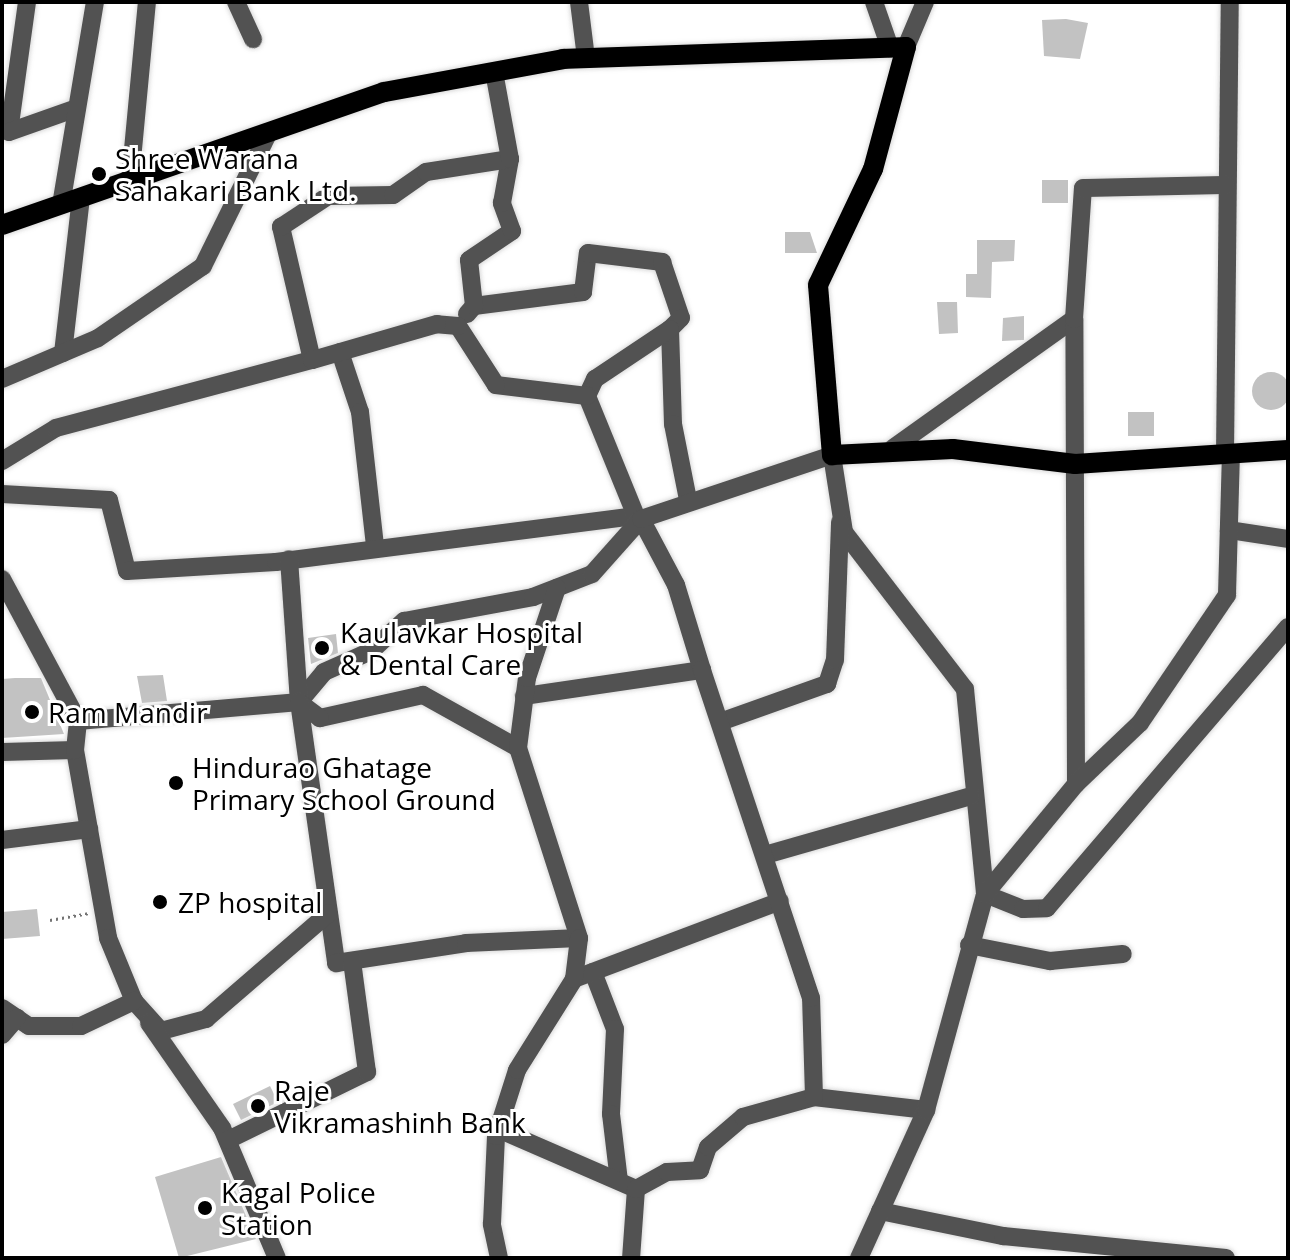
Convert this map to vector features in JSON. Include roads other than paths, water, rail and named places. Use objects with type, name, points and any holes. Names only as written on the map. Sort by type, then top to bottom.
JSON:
[{"type":"main road","points":[[2,225],[384,92],[586,58],[898,47],[873,169],[818,285],[832,455],[893,448],[1075,464],[1288,450]]},
{"type":"street","points":[[27,2],[9,132],[77,108]]},
{"type":"street","points":[[61,205],[95,2]]},
{"type":"street","points":[[130,181],[147,2]]},
{"type":"street","points":[[236,2],[253,39]]},
{"type":"street","points":[[579,2],[586,58]]},
{"type":"street","points":[[874,2],[898,47]]},
{"type":"street","points":[[898,47],[925,2]]},
{"type":"street","points":[[859,1258],[926,1110],[985,894],[1076,784],[1140,723],[1227,595],[1226,185],[1230,2]]},
{"type":"street","points":[[474,306],[469,260],[512,231],[502,203],[510,159],[494,72]]},
{"type":"street","points":[[2,379],[63,353],[203,266],[269,132]]},
{"type":"street","points":[[312,360],[281,227],[328,196],[393,195],[426,172],[510,159]]},
{"type":"street","points":[[1076,784],[1074,319],[1083,188],[1226,185]]},
{"type":"street","points":[[63,353],[81,197]]},
{"type":"street","points":[[2,494],[109,500],[127,571],[289,559],[375,545],[636,516],[587,396],[595,379],[670,329],[681,318],[662,262],[619,253],[588,253],[583,292],[474,306],[458,326]]},
{"type":"street","points":[[893,448],[1074,319]]},
{"type":"street","points":[[2,461],[56,428],[437,324],[458,326]]},
{"type":"street","points":[[458,326],[496,385],[587,396]]},
{"type":"street","points":[[670,329],[673,424],[688,500]]},
{"type":"street","points":[[340,352],[360,412],[375,545]]},
{"type":"street","points":[[299,702],[324,672],[371,651],[404,621],[557,588],[592,574],[641,519],[688,500],[832,455],[844,532],[863,561],[965,689],[971,796],[985,894]]},
{"type":"street","points":[[720,722],[827,684],[835,660],[840,506]]},
{"type":"street","points":[[641,519],[676,585],[811,998],[814,1097]]},
{"type":"street","points":[[1229,530],[1288,539]]},
{"type":"street","points":[[289,559],[299,702],[336,963],[466,943],[579,938]]},
{"type":"street","points":[[2,579],[78,721],[75,750],[103,910],[134,1001],[228,1140],[277,1258]]},
{"type":"street","points":[[499,1258],[492,1224],[498,1129],[517,1070],[574,979],[579,938],[518,748],[524,696],[557,588]]},
{"type":"street","points":[[985,894],[1023,909],[1047,908],[1288,627]]},
{"type":"street","points":[[524,696],[702,670]]},
{"type":"street","points":[[78,721],[299,702],[320,718],[423,695],[518,748]]},
{"type":"street","points":[[2,752],[75,750]]},
{"type":"street","points":[[765,855],[971,796]]},
{"type":"street","points":[[2,840],[89,829]]},
{"type":"street","points":[[574,979],[780,901]]},
{"type":"street","points":[[134,1001],[161,1031],[206,1019],[329,913]]},
{"type":"street","points":[[969,945],[1050,961],[1123,954]]},
{"type":"street","points":[[228,1140],[367,1072],[352,961]]},
{"type":"street","points":[[593,972],[615,1029],[611,1114],[627,1185],[631,1258]]},
{"type":"street","points":[[2,1035],[9,1013],[29,1026],[81,1026],[134,1001]]},
{"type":"street","points":[[498,1129],[627,1185],[667,1172],[700,1170],[708,1147],[743,1117],[814,1097],[926,1110]]},
{"type":"street","points":[[880,1211],[1003,1236],[1226,1258]]},
{"type":"place","name":"Shree Warana Sahakari Bank Ltd.","points":[[99,174]]},
{"type":"place","name":"Kaulavkar Hospital & Dental Care","points":[[322,648]]},
{"type":"place","name":"Ram Mandir","points":[[32,712]]},
{"type":"place","name":"Hindurao Ghatage Primary School Ground","points":[[176,783]]},
{"type":"place","name":"ZP hospital","points":[[160,902]]},
{"type":"place","name":"Raje Vikramashinh Bank","points":[[258,1106]]},
{"type":"place","name":"Kagal Police Station","points":[[205,1208]]}]
